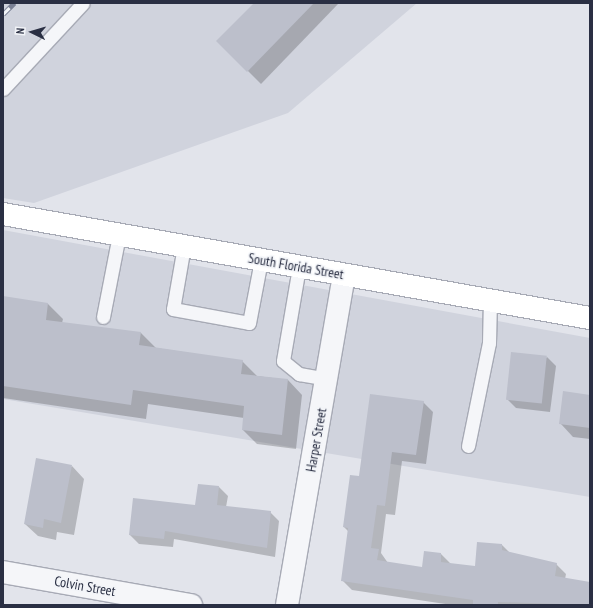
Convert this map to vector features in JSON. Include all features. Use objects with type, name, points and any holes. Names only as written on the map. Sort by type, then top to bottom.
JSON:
[{"type":"street","name":"South Florida Street","points":[[3,214],[590,318]]},
{"type":"street","name":"Harper Street","points":[[287,605],[344,275]]},
{"type":"street","name":"Colvin Street","points":[[3,572],[191,605]]},
{"type":"lane","points":[[3,89],[83,3]]},
{"type":"lane","points":[[103,317],[119,235]]},
{"type":"lane","points":[[184,246],[173,309],[249,323],[261,260]]},
{"type":"lane","points":[[299,267],[283,361],[299,374],[326,379]]},
{"type":"lane","points":[[468,446],[489,343],[490,300]]},
{"type":"shaded area","points":[[3,3],[417,3],[288,113],[34,203],[3,198]]},
{"type":"shaded area","points":[[3,230],[590,338],[590,497],[3,399]]},
{"type":"building","points":[[254,3],[314,3],[247,72],[216,41]]},
{"type":"building","points":[[3,296],[48,303],[46,320],[141,332],[139,345],[243,360],[241,374],[288,379],[282,435],[242,430],[244,406],[133,390],[131,405],[3,386]]},
{"type":"building","points":[[511,352],[547,356],[542,404],[506,400]]},
{"type":"building","points":[[563,391],[590,395],[590,428],[559,424]]},
{"type":"building","points":[[370,394],[424,401],[416,455],[392,452],[385,506],[377,505],[371,548],[379,549],[377,560],[422,567],[424,551],[441,553],[441,562],[475,566],[477,542],[502,544],[502,550],[557,563],[555,576],[590,582],[590,605],[498,602],[498,605],[473,605],[473,600],[341,581],[348,528],[343,527],[350,475],[359,476]]},
{"type":"building","points":[[36,458],[72,465],[61,523],[44,519],[43,528],[24,524]]},
{"type":"building","points":[[198,484],[219,486],[217,505],[271,511],[267,548],[165,531],[164,539],[129,535],[133,498],[195,505]]},
{"type":"railway","points":[[3,14],[14,3]]}]
